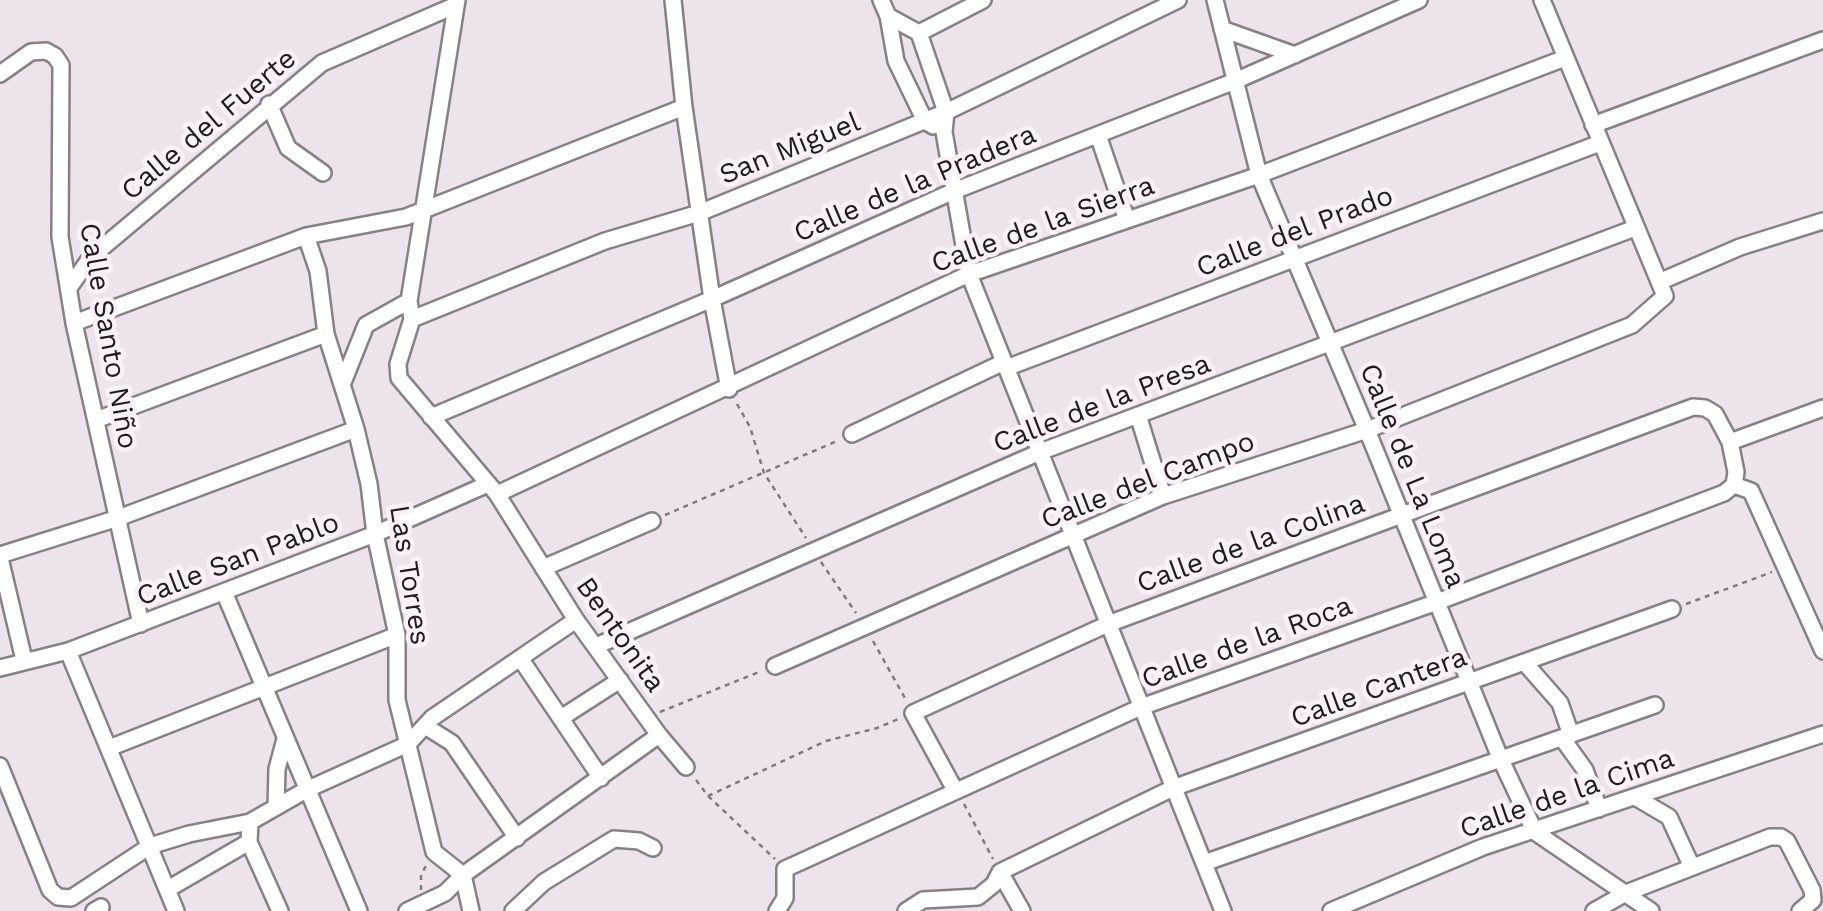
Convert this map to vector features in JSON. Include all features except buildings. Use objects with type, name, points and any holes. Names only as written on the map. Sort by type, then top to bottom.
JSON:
[{"type":"street","points":[[673,0],[684,108],[729,389]]},
{"type":"street","points":[[880,0],[888,16],[896,61],[925,121],[944,132]]},
{"type":"street","points":[[919,33],[983,0]]},
{"type":"street","name":"San Miguel","points":[[412,319],[605,241],[700,213],[925,121],[1178,0]]},
{"type":"street","name":"Calle de La Loma","points":[[1216,0],[1259,175],[1500,760],[1535,832]]},
{"type":"street","name":"Calle de la Pradera","points":[[431,417],[712,300],[954,191],[1235,81],[1419,0]]},
{"type":"street","points":[[1542,0],[1662,289]]},
{"type":"street","points":[[412,319],[409,301],[457,2]]},
{"type":"street","name":"Calle del Fuerte","points":[[69,288],[91,257],[322,63],[457,2]]},
{"type":"street","points":[[888,16],[919,33],[946,112],[944,132],[969,274],[1223,911]]},
{"type":"street","points":[[1222,29],[1295,54]]},
{"type":"street","points":[[1593,126],[1823,40]]},
{"type":"street","name":"Calle Santo Niño","points":[[0,74],[31,52],[46,51],[61,65],[60,237],[74,323],[141,624]]},
{"type":"street","name":"Calle de la Sierra","points":[[492,489],[729,389],[969,274],[1259,175],[1565,58]]},
{"type":"street","points":[[269,104],[288,148],[323,173]]},
{"type":"street","points":[[74,323],[306,236],[406,217],[684,108]]},
{"type":"street","points":[[1098,134],[1127,220]]},
{"type":"street","name":"Calle del Prado","points":[[852,434],[1005,365],[1600,143]]},
{"type":"street","name":"Calle del Campo","points":[[775,666],[1163,496],[1367,430],[1632,326],[1662,289],[1740,247],[1823,222]]},
{"type":"street","name":"Calle de la Presa","points":[[596,646],[1040,452],[1635,228]]},
{"type":"street","name":"Las Torres","points":[[306,236],[318,271],[326,334],[369,484],[375,534],[398,635],[397,700],[434,852]]},
{"type":"street","points":[[60,237],[91,257]]},
{"type":"street","points":[[342,384],[366,325],[409,301]]},
{"type":"street","name":"Bentonita","points":[[412,319],[398,364],[399,378],[492,489],[576,620],[686,766]]},
{"type":"street","points":[[96,420],[326,334]]},
{"type":"street","name":"Calle de la Colina","points":[[913,712],[1108,624],[1693,408],[1706,408],[1715,414],[1730,442]]},
{"type":"street","points":[[1823,408],[1730,442],[1736,472],[1734,484],[1750,491],[1823,651]]},
{"type":"street","points":[[1138,415],[1163,496]]},
{"type":"street","points":[[24,660],[0,557],[118,518],[356,429]]},
{"type":"street","name":"Calle de la Roca","points":[[785,869],[1142,708],[1724,494],[1734,484]]},
{"type":"street","name":"Calle San Pablo","points":[[0,668],[68,652],[492,489]]},
{"type":"street","points":[[543,568],[652,521]]},
{"type":"street","points":[[224,592],[359,911]]},
{"type":"street","name":"Calle Cantera","points":[[906,911],[923,900],[978,897],[994,884],[1000,872],[1174,788],[1672,609]]},
{"type":"street","points":[[0,766],[50,890],[58,897],[72,898],[150,846],[250,822],[306,790],[408,744],[428,722],[576,620]]},
{"type":"street","points":[[109,748],[398,635]]},
{"type":"street","points":[[68,652],[176,911]]},
{"type":"street","points":[[520,658],[602,778]]},
{"type":"street","points":[[1524,662],[1560,703],[1567,737],[1599,809]]},
{"type":"street","points":[[561,718],[620,680]]},
{"type":"street","points":[[397,700],[452,743],[516,838]]},
{"type":"street","points":[[1204,863],[1655,704]]},
{"type":"street","points":[[913,712],[955,790]]},
{"type":"street","name":"Calle de la Cima","points":[[1331,911],[1364,905],[1483,847],[1823,734]]},
{"type":"street","points":[[414,906],[445,893],[463,875],[659,735]]},
{"type":"street","points":[[276,807],[276,769],[285,739]]},
{"type":"street","points":[[1634,797],[1669,817],[1692,867]]},
{"type":"street","points":[[250,822],[249,842],[280,911]]},
{"type":"street","points":[[1535,832],[1651,911]]},
{"type":"street","points":[[1594,911],[1626,892],[1770,837],[1787,841],[1812,890],[1806,906]]},
{"type":"street","points":[[513,911],[544,882],[614,840],[640,841],[653,848]]},
{"type":"street","points":[[168,889],[249,842]]},
{"type":"street","points":[[434,852],[463,875],[471,911]]},
{"type":"street","points":[[777,911],[785,898],[785,869]]},
{"type":"street","points":[[1000,872],[1022,911]]},
{"type":"path","points":[[652,521],[852,434]]},
{"type":"path","points":[[1672,609],[1783,569]]},
{"type":"path","points":[[647,717],[775,666]]},
{"type":"path","points":[[708,796],[826,741],[877,728],[913,712]]},
{"type":"path","points":[[686,766],[708,796],[785,869]]},
{"type":"path","points":[[955,790],[1000,872]]},
{"type":"path","points":[[414,906],[421,876],[434,852]]}]
